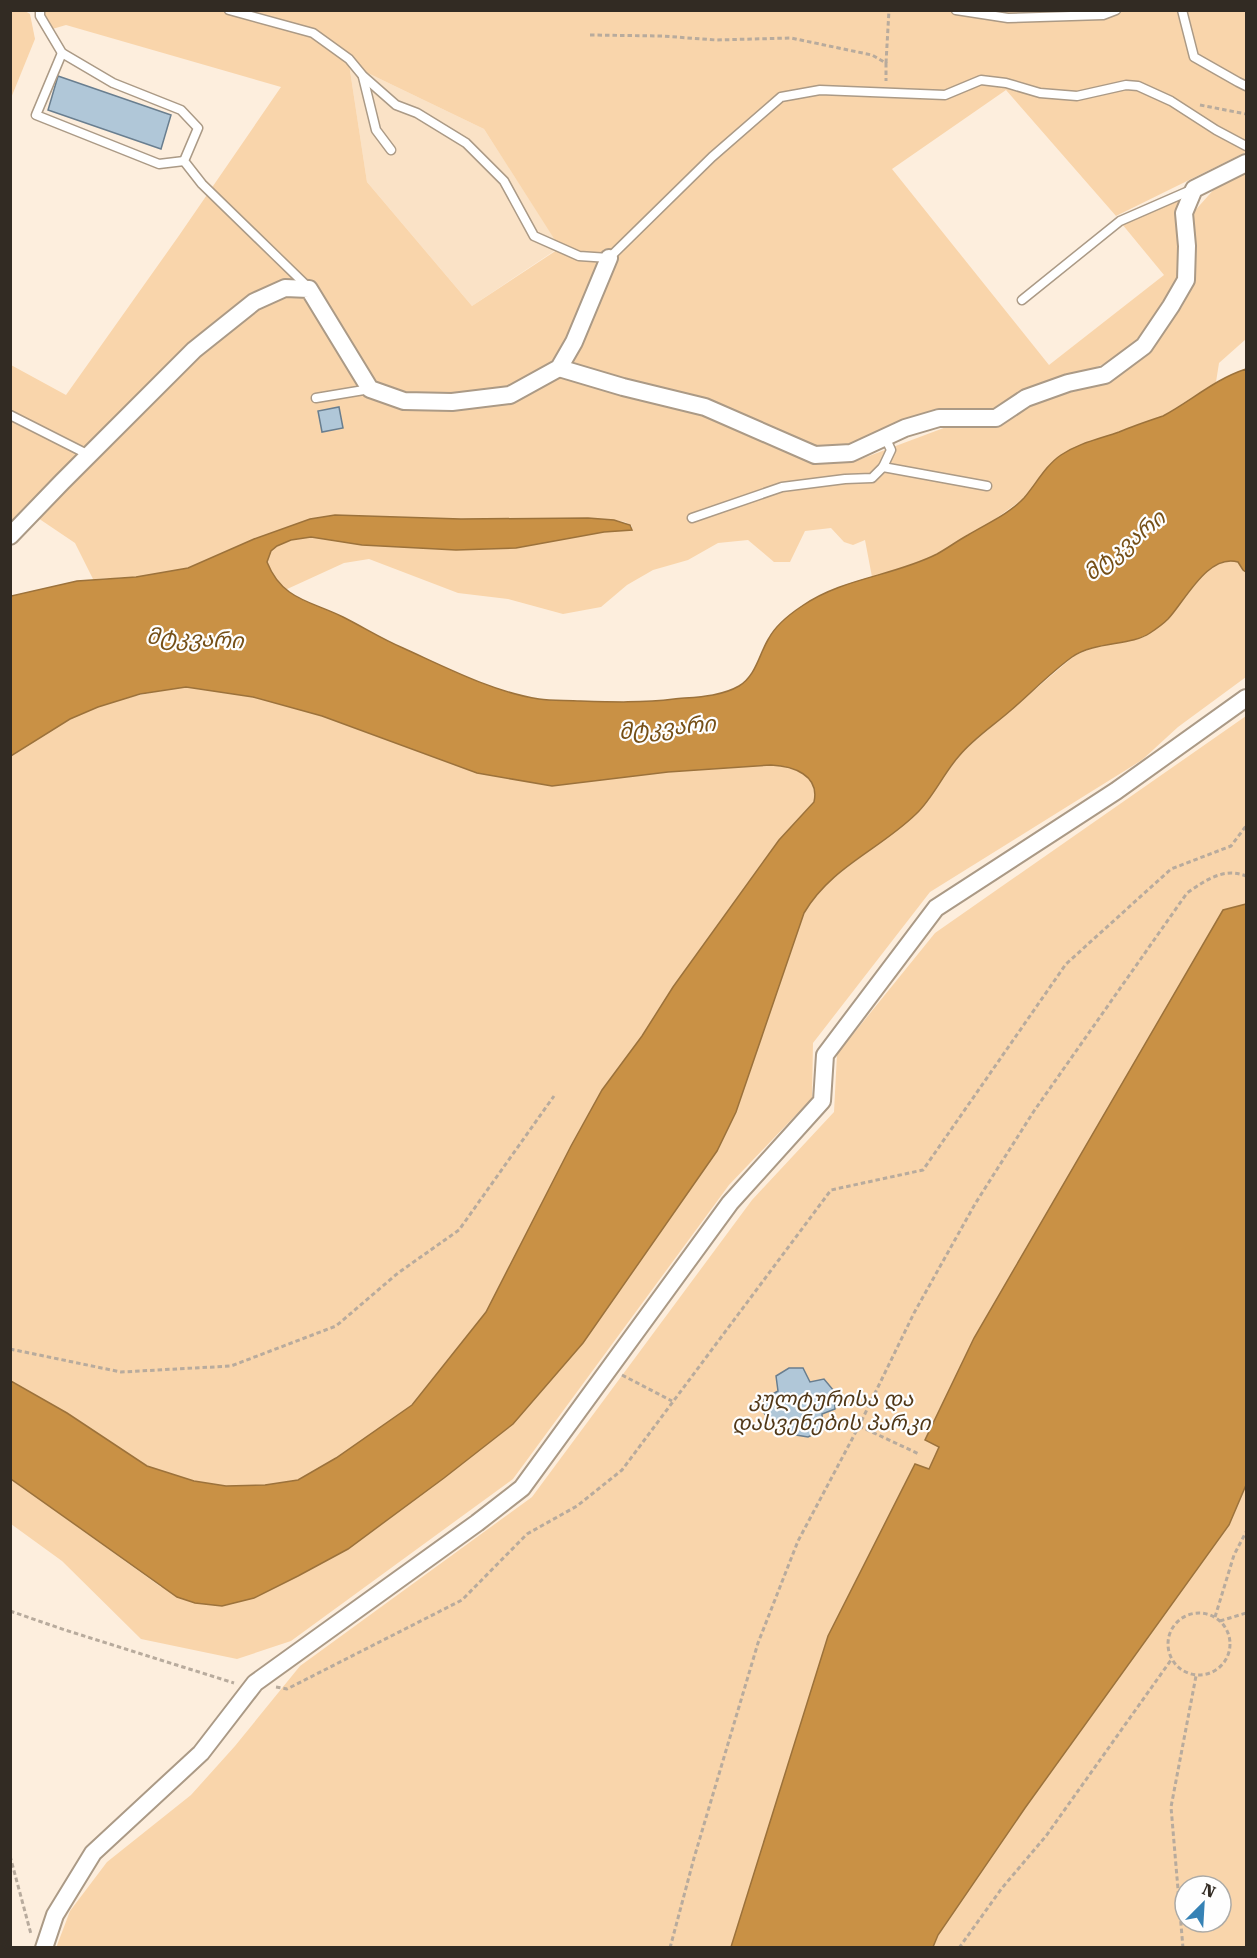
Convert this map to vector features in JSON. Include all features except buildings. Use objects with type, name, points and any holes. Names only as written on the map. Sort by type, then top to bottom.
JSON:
[{"type":"street","points":[[559,368],[623,387],[705,407],[814,455],[851,453],[905,428],[939,418],[996,418],[1026,398],[1068,383],[1105,375],[1144,346],[1186,280],[1187,246],[1184,213],[1194,189],[1246,163]]},
{"type":"street","points":[[10,536],[194,350],[254,302],[285,288],[309,289],[370,389],[404,401],[452,402],[510,395],[559,368],[574,342],[609,258]]},
{"type":"street","points":[[38,1942],[93,1853],[201,1753],[255,1683],[522,1488],[730,1203],[822,1101],[825,1055],[936,908],[1116,791],[1246,699]]},
{"type":"lane","points":[[40,10],[40,16],[62,53],[113,83],[181,110],[198,128],[184,161]]},
{"type":"lane","points":[[229,10],[313,33],[349,58],[363,76],[396,105],[417,113],[466,143],[504,182],[534,236],[579,255],[609,258],[712,157],[781,97],[820,90],[945,95],[981,80],[1006,82],[1040,93],[1077,96],[1126,85],[1138,86],[1171,101],[1246,146]]},
{"type":"lane","points":[[956,10],[1008,18],[1103,15],[1116,10]]},
{"type":"lane","points":[[1183,11],[1194,57],[1246,86]]},
{"type":"lane","points":[[62,53],[36,115],[159,164],[184,161]]},
{"type":"lane","points":[[363,76],[376,130],[391,150]]},
{"type":"lane","points":[[184,161],[202,184],[309,289]]},
{"type":"lane","points":[[1022,300],[1120,221],[1194,189]]},
{"type":"lane","points":[[316,398],[370,389]]},
{"type":"lane","points":[[10,415],[89,455]]},
{"type":"lane","points":[[692,518],[782,487],[872,478],[884,467],[891,450],[885,438]]},
{"type":"lane","points":[[884,467],[987,486]]},
{"type":"path","points":[[885,92],[889,10]]},
{"type":"path","points":[[590,35],[662,36],[716,40],[791,38],[872,55],[886,63]]},
{"type":"path","points":[[1171,101],[1246,114]]},
{"type":"path","points":[[10,1611],[230,1683],[255,1683],[287,1689],[462,1600],[527,1534],[578,1506],[622,1470],[831,1190],[923,1170],[1066,964],[1172,869],[1231,846],[1246,826]]},
{"type":"path","points":[[670,1947],[758,1643],[798,1541],[859,1426],[914,1313],[949,1248],[1004,1157],[1188,892],[1210,877],[1228,872],[1246,876]]},
{"type":"path","points":[[10,1349],[121,1372],[231,1366],[336,1326],[398,1273],[459,1230],[554,1096]]},
{"type":"path","points":[[610,1369],[673,1401]]},
{"type":"path","points":[[859,1426],[920,1454]]},
{"type":"path","points":[[1215,1617],[1234,1555],[1246,1532]]},
{"type":"path","points":[[1197,1612],[1207,1613],[1220,1620],[1230,1637],[1228,1656],[1223,1665],[1206,1675],[1196,1676],[1178,1668],[1172,1660],[1167,1642],[1173,1625],[1180,1619],[1197,1612]]},
{"type":"path","points":[[1220,1620],[1246,1613]]},
{"type":"path","points":[[959,1947],[1002,1888],[1046,1836],[1172,1660]]},
{"type":"path","points":[[1183,1947],[1171,1807],[1196,1676]]},
{"type":"path","points":[[10,1856],[38,1942]]},
{"type":"shaded area","points":[[349,64],[484,129],[560,247],[472,306],[367,182]]},
{"type":"green space","points":[[11,10],[25,11],[30,14],[35,39],[11,98]]},
{"type":"green space","points":[[41,11],[1246,11],[1246,152],[1116,216],[1006,90],[892,169],[1049,365],[1164,275],[1122,224],[1184,197],[1177,233],[1182,280],[1147,331],[1108,362],[988,415],[918,415],[853,446],[814,460],[853,462],[949,426],[995,423],[1039,401],[1109,382],[1149,352],[1182,307],[1194,284],[1191,215],[1216,187],[1246,170],[1246,339],[1219,363],[1216,382],[1163,416],[1074,448],[1040,479],[1023,499],[991,522],[939,553],[913,565],[872,577],[865,540],[853,545],[844,542],[831,528],[805,531],[790,562],[774,562],[748,540],[718,543],[688,560],[653,570],[627,585],[601,607],[563,614],[508,599],[458,593],[369,559],[344,563],[285,590],[271,573],[267,562],[271,551],[291,540],[311,537],[362,545],[456,550],[516,548],[604,532],[632,530],[632,526],[625,522],[588,518],[461,519],[335,515],[254,539],[188,568],[136,577],[93,579],[75,543],[32,514],[11,536],[11,365],[66,395],[281,87],[66,25],[49,30]],"holes":[[[349,64],[484,129],[560,248],[472,306],[367,182]]]},
{"type":"green space","points":[[1234,560],[1246,572],[1246,677],[1178,727],[1142,760],[930,892],[813,1043],[812,1098],[729,1185],[513,1479],[291,1641],[237,1659],[141,1639],[62,1561],[11,1524],[11,1479],[161,1587],[254,1598],[348,1549],[478,1451],[583,1343],[717,1151],[736,1112],[804,913],[814,897],[827,883],[875,846],[926,801],[961,753],[1074,656],[1097,646],[1144,637],[1167,620],[1201,577],[1214,565]]},
{"type":"green space","points":[[186,687],[253,697],[322,716],[477,773],[552,786],[668,772],[771,765],[788,767],[803,774],[813,785],[815,793],[814,802],[779,840],[602,1090],[486,1312],[412,1405],[336,1458],[298,1480],[265,1485],[226,1486],[194,1481],[147,1466],[67,1413],[11,1381],[11,756],[47,732],[84,712],[112,702]]},
{"type":"green space","name":"კულტურისა და დასვენების პარკი","points":[[1246,716],[1246,904],[1223,910],[926,1440],[940,1446],[929,1470],[915,1464],[828,1636],[731,1947],[56,1948],[70,1911],[107,1862],[191,1795],[235,1746],[300,1666],[532,1497],[752,1200],[834,1112],[837,1054],[935,933]]},
{"type":"green space","points":[[1246,1485],[1246,1947],[933,1948],[938,1935],[1025,1808],[1229,1525]]},
{"type":"water","name":"მტკვარი","points":[[1246,369],[1246,572],[1238,562],[1227,561],[1217,565],[1198,580],[1168,619],[1150,633],[1133,640],[1091,648],[1072,657],[965,750],[916,814],[842,871],[815,897],[804,913],[736,1112],[717,1151],[583,1343],[513,1424],[348,1549],[254,1598],[222,1606],[195,1603],[177,1597],[11,1479],[11,1381],[67,1413],[147,1466],[194,1481],[226,1486],[265,1485],[298,1480],[336,1458],[412,1405],[486,1312],[602,1090],[779,840],[814,802],[815,793],[813,785],[803,774],[788,767],[771,765],[668,772],[552,786],[477,773],[322,716],[253,697],[186,687],[140,694],[98,707],[70,719],[11,756],[11,596],[77,581],[136,577],[188,568],[254,539],[310,519],[335,515],[614,520],[630,525],[632,530],[604,532],[516,548],[456,550],[362,545],[311,537],[291,540],[277,546],[271,551],[267,562],[273,575],[281,584],[299,598],[452,671],[504,691],[544,700],[604,702],[651,701],[716,694],[732,690],[745,682],[772,633],[802,606],[834,589],[937,554],[1011,509],[1024,498],[1041,475],[1061,455],[1075,447],[1163,416],[1213,384]]},
{"type":"water","points":[[1246,904],[1246,1485],[1229,1525],[1025,1808],[938,1935],[933,1947],[731,1947],[828,1636],[915,1464],[929,1469],[939,1447],[925,1440],[974,1338],[1223,910]]}]
